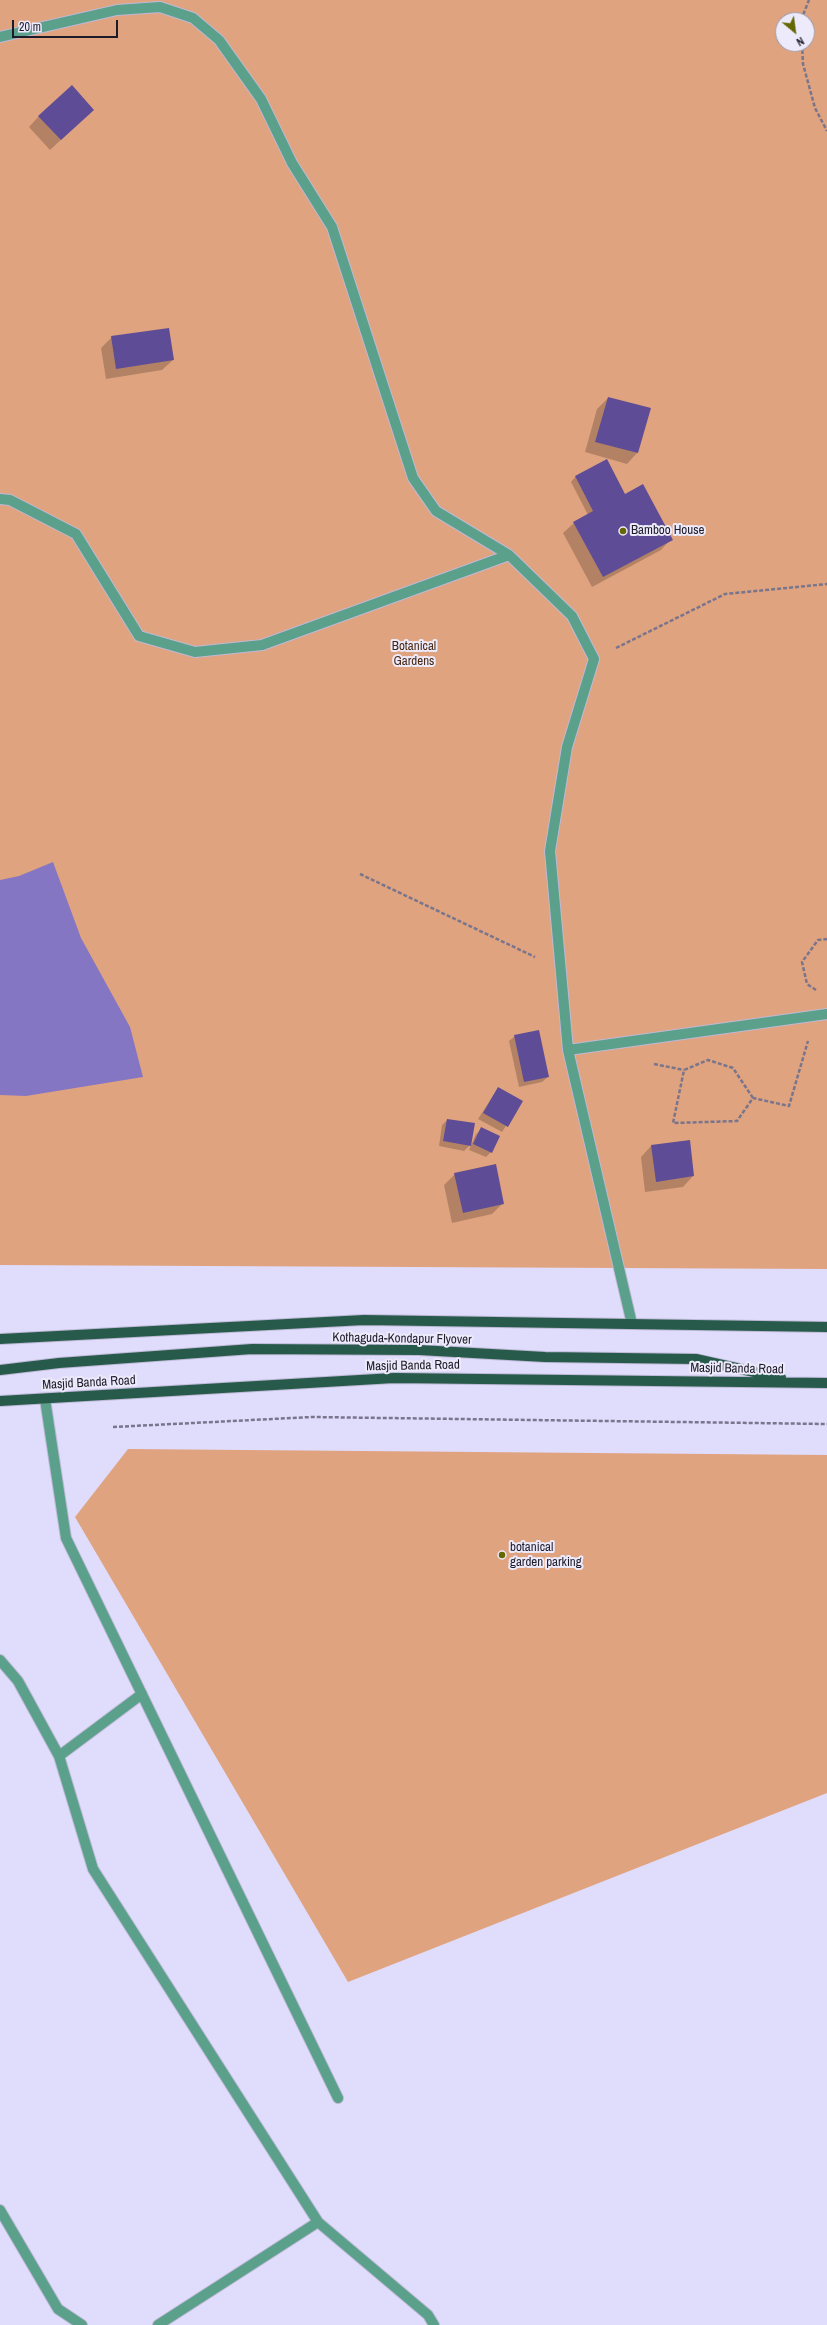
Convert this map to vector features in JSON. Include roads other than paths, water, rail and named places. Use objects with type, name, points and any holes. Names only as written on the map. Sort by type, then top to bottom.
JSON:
[{"type":"main road","points":[[0,1339],[364,1320],[827,1327]]},
{"type":"main road","name":"Kothaguda-Kondapur Flyover","points":[[0,1370],[59,1363],[252,1349],[419,1350],[545,1357],[696,1359],[801,1383]]},
{"type":"main road","name":"Masjid Banda Road","points":[[0,1401],[394,1378],[827,1383]]},
{"type":"street","points":[[0,37],[117,10],[160,7],[192,18],[219,40],[261,99],[292,163],[332,227],[413,478],[436,511],[509,555],[572,616],[594,659],[567,747],[550,851],[568,1050],[632,1324]]},
{"type":"street","points":[[0,499],[10,500],[76,534],[139,636],[195,652],[262,645],[509,555]]},
{"type":"street","points":[[568,1050],[827,1014]]},
{"type":"street","points":[[45,1398],[66,1538],[338,2098]]},
{"type":"street","points":[[0,1660],[18,1681],[59,1756],[93,1869],[318,2222],[428,2315],[434,2325]]},
{"type":"street","points":[[59,1756],[142,1694]]},
{"type":"street","points":[[0,2210],[58,2309],[82,2325]]},
{"type":"street","points":[[158,2325],[318,2222]]},
{"type":"place","name":"Bamboo House","points":[[623,531]]},
{"type":"place","name":"botanical garden parking","points":[[502,1555]]},
{"type":"park label","name":"Botanical Gardens","points":[[414,654]]}]
